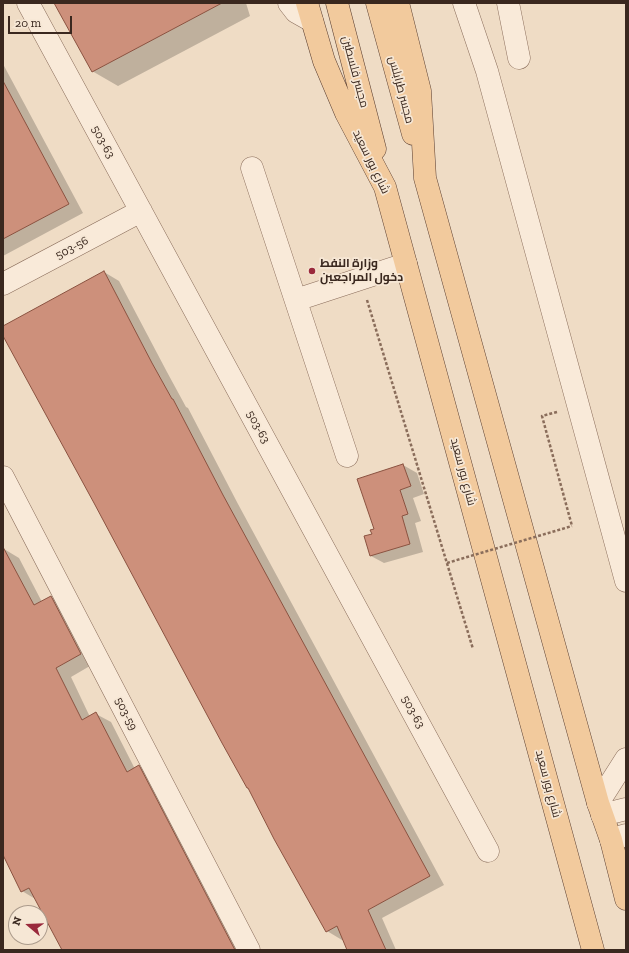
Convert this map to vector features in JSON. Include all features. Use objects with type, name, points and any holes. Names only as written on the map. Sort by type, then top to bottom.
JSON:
[{"type":"main road","name":"مجسر فلسطين","points":[[337,3],[385,187]]},
{"type":"main road","name":"مجسر طرابلس","points":[[377,3],[425,178]]},
{"type":"main road","points":[[398,3],[420,91],[425,178],[600,809],[618,838],[626,899]]},
{"type":"main road","name":"شارع بور سعيد","points":[[310,12],[324,61],[346,113],[385,187],[589,944]]},
{"type":"street","name":"503-63","points":[[28,3],[488,851]]},
{"type":"street","points":[[289,3],[296,12],[310,12]]},
{"type":"street","points":[[464,3],[487,71],[626,580]]},
{"type":"street","points":[[508,3],[519,58]]},
{"type":"street","points":[[252,168],[347,456]]},
{"type":"street","name":"503-56","points":[[3,284],[141,211]]},
{"type":"street","points":[[296,300],[406,264]]},
{"type":"street","name":"503-59","points":[[3,477],[249,950]]},
{"type":"street","points":[[626,759],[600,809],[626,809]]},
{"type":"path","points":[[361,279],[473,649]]},
{"type":"path","points":[[447,562],[572,526],[542,416]]},
{"type":"building","points":[[54,3],[222,3],[92,72]]},
{"type":"building","points":[[3,81],[69,204],[3,239]]},
{"type":"building","points":[[104,271],[223,495],[430,876],[368,910],[386,950],[347,950],[337,926],[326,932],[274,839],[248,788],[222,743],[3,336],[3,326]]},
{"type":"building","points":[[403,464],[411,486],[400,490],[408,514],[402,516],[410,544],[370,556],[364,536],[372,534],[370,530],[374,529],[357,479]]},
{"type":"building","points":[[3,547],[34,605],[51,596],[81,654],[56,668],[82,720],[96,712],[127,772],[139,765],[235,950],[62,950],[48,924],[48,905],[38,905],[29,888],[21,892],[3,855]]},
{"type":"place","name":"وزارة النفط دخول المراجعين","points":[[312,271]]}]
